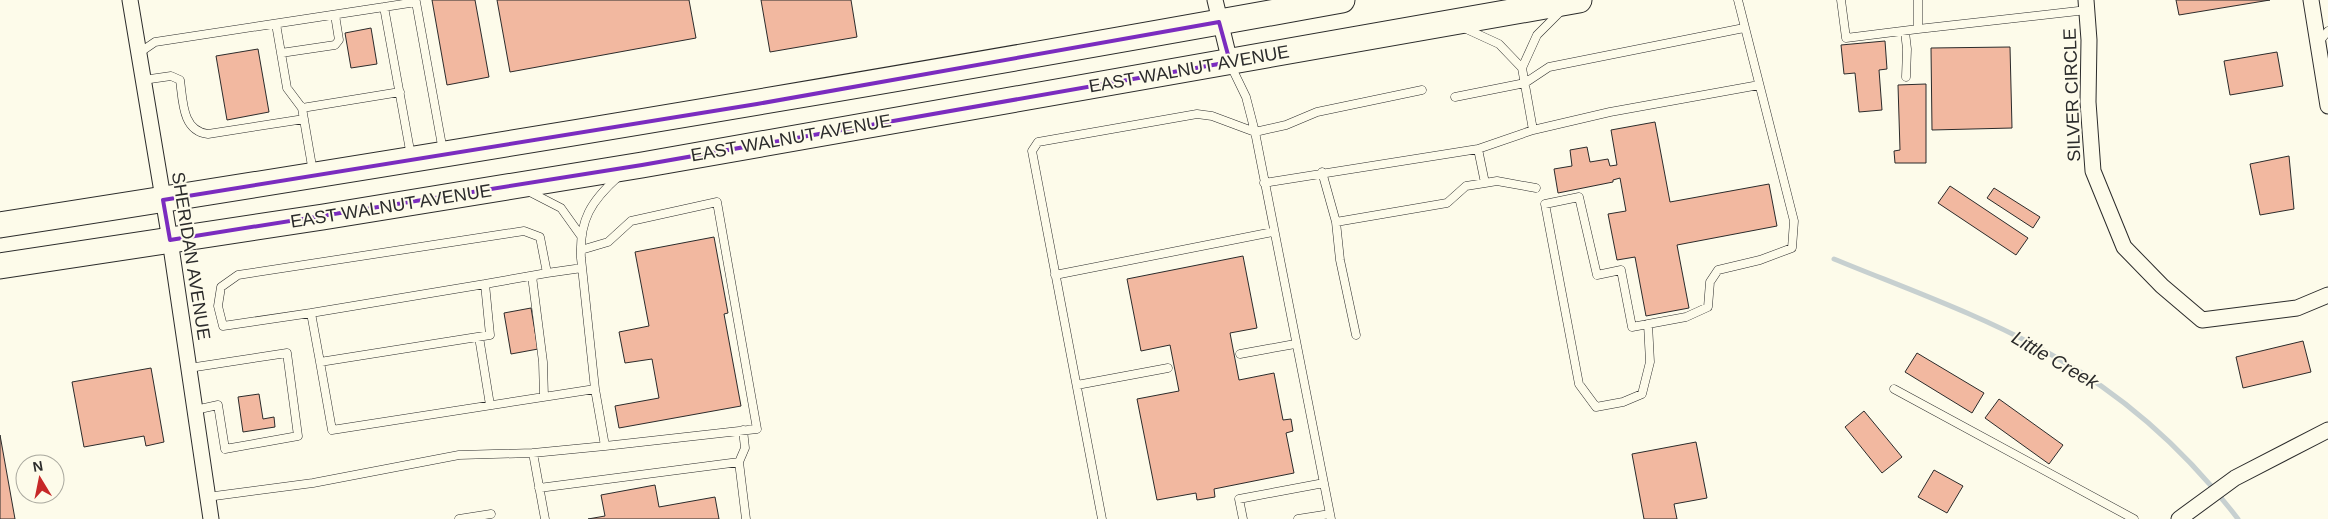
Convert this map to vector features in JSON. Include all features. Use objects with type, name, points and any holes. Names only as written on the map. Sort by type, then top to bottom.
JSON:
[{"type":"main road","points":[[0,225],[444,156],[757,104],[1217,11],[1342,0]]},
{"type":"main road","name":"EAST WALNUT AVENUE","points":[[0,266],[630,166],[1574,1]]},
{"type":"street","name":"SHERIDAN AVENUE","points":[[130,0],[170,240],[211,519]]},
{"type":"street","points":[[2311,0],[2328,106]]},
{"type":"street","name":"SILVER CIRCLE","points":[[2086,5],[2089,40],[2088,102],[2093,171],[2124,247],[2162,286],[2202,320],[2297,308],[2328,295]]},
{"type":"street","points":[[1217,11],[1230,62]]},
{"type":"street","points":[[2189,516],[2235,478],[2328,430]]},
{"type":"lane","points":[[1648,324],[1650,362],[1642,394],[1623,402],[1596,407],[1579,384],[1545,204],[1580,197],[1597,275],[1621,270],[1632,327],[1648,324],[1686,317],[1708,307],[1710,282],[1718,270],[1760,260],[1792,248],[1794,221],[1738,0]]},
{"type":"lane","points":[[1841,0],[1846,38],[1905,32],[2086,5]]},
{"type":"lane","points":[[1918,0],[1918,29]]},
{"type":"lane","points":[[1522,68],[1537,35],[1574,1]]},
{"type":"lane","points":[[139,53],[155,42],[335,15],[402,2],[416,2],[444,156]]},
{"type":"lane","points":[[384,7],[412,161]]},
{"type":"lane","points":[[281,53],[335,45],[339,40],[335,15]]},
{"type":"lane","points":[[1452,22],[1473,34],[1489,38],[1499,44],[1522,68],[1533,130]]},
{"type":"lane","points":[[276,24],[287,88],[302,108],[313,176]]},
{"type":"lane","points":[[1454,97],[1525,83],[1549,67],[1744,28]]},
{"type":"lane","points":[[2318,43],[2328,31]]},
{"type":"lane","points":[[1905,32],[1907,49],[1906,77]]},
{"type":"lane","points":[[1230,62],[1246,97],[1254,132],[1331,517],[1298,519]]},
{"type":"lane","points":[[143,80],[171,76],[180,80],[185,112],[192,128],[198,133],[208,134],[304,119]]},
{"type":"lane","points":[[1264,183],[1322,172],[1478,149],[1533,130],[1610,112],[1759,85]]},
{"type":"lane","points":[[1102,519],[1032,151],[1038,142],[1197,114],[1212,116],[1254,132],[1286,125],[1317,112],[1422,90]]},
{"type":"lane","points":[[302,108],[400,92]]},
{"type":"lane","points":[[1478,149],[1485,183]]},
{"type":"lane","points":[[605,446],[595,389],[582,268],[581,236],[590,207],[598,195],[630,166]]},
{"type":"lane","points":[[1322,172],[1336,222],[1340,260],[1356,335]]},
{"type":"lane","points":[[1336,222],[1447,203],[1466,186],[1497,181],[1536,188]]},
{"type":"lane","points":[[517,185],[561,208],[581,236]]},
{"type":"lane","points":[[208,497],[313,482],[459,455],[533,453],[757,429],[716,202],[631,221],[608,242],[581,250]]},
{"type":"lane","points":[[547,273],[540,237],[524,231],[238,274],[221,287],[218,306],[223,326],[582,268]]},
{"type":"lane","points":[[1056,275],[1273,232]]},
{"type":"lane","points":[[532,276],[544,397]]},
{"type":"lane","points":[[320,362],[490,335],[486,284]]},
{"type":"lane","points":[[311,313],[332,430],[595,389]]},
{"type":"lane","points":[[479,337],[490,405]]},
{"type":"lane","points":[[1240,354],[1295,344]]},
{"type":"lane","points":[[189,368],[287,353],[298,436],[225,449],[218,405],[195,410]]},
{"type":"lane","points":[[1077,385],[1168,368]]},
{"type":"lane","points":[[1894,389],[2134,519]]},
{"type":"lane","points":[[743,430],[745,448],[738,462],[746,519]]},
{"type":"lane","points":[[533,453],[545,519]]},
{"type":"lane","points":[[539,488],[738,462]]},
{"type":"lane","points":[[1243,519],[1239,499],[1324,483]]},
{"type":"lane","points":[[459,519],[491,514]]},
{"type":"highlighted area","points":[[1219,22],[1230,62],[642,165],[170,240],[163,200],[757,104]]},
{"type":"building","points":[[432,0],[475,0],[489,77],[447,85]]},
{"type":"building","points":[[497,0],[689,0],[696,38],[510,72]]},
{"type":"building","points":[[761,0],[851,0],[857,37],[770,52]]},
{"type":"building","points":[[2176,0],[2270,0],[2179,15]]},
{"type":"building","points":[[371,28],[377,64],[351,68],[345,33]]},
{"type":"building","points":[[1885,41],[1887,69],[1879,70],[1882,110],[1859,112],[1855,73],[1844,74],[1841,45]]},
{"type":"building","points":[[2010,47],[2012,128],[1932,130],[1931,48]]},
{"type":"building","points":[[258,49],[269,112],[227,120],[216,56]]},
{"type":"building","points":[[2277,52],[2283,86],[2230,95],[2224,61]]},
{"type":"building","points":[[1926,84],[1926,163],[1895,163],[1894,151],[1900,150],[1898,85]]},
{"type":"building","points":[[1655,122],[1670,202],[1769,184],[1777,226],[1677,245],[1689,308],[1646,316],[1635,257],[1617,260],[1608,214],[1626,211],[1620,178],[1613,180],[1613,182],[1558,193],[1554,169],[1572,166],[1570,150],[1587,147],[1590,162],[1608,159],[1610,166],[1617,165],[1611,130]]},
{"type":"building","points":[[2289,156],[2294,209],[2260,215],[2250,164]]},
{"type":"building","points":[[1950,186],[2028,238],[2016,255],[1938,203]]},
{"type":"building","points":[[1994,188],[2040,217],[2033,228],[1987,198]]},
{"type":"building","points":[[714,237],[728,313],[724,314],[741,406],[619,428],[615,406],[659,398],[652,359],[625,363],[619,332],[649,326],[635,252]]},
{"type":"building","points":[[1243,256],[1257,328],[1230,333],[1239,380],[1274,373],[1283,420],[1291,419],[1293,431],[1286,433],[1294,473],[1214,489],[1215,497],[1197,500],[1196,493],[1157,500],[1137,399],[1179,391],[1170,345],[1141,351],[1127,279]]},
{"type":"building","points":[[531,308],[538,349],[511,354],[504,313]]},
{"type":"building","points":[[2303,341],[2311,372],[2243,388],[2236,357]]},
{"type":"building","points":[[1917,353],[1984,393],[1972,413],[1905,372]]},
{"type":"building","points":[[151,368],[164,442],[146,446],[144,436],[84,447],[72,382]]},
{"type":"building","points":[[259,394],[263,419],[274,417],[275,427],[243,432],[238,397]]},
{"type":"building","points":[[1999,399],[2063,445],[2049,464],[1985,418]]},
{"type":"building","points":[[1864,411],[1902,457],[1882,473],[1845,427]]},
{"type":"building","points":[[0,435],[15,519],[0,519]]},
{"type":"building","points":[[1696,442],[1707,498],[1674,504],[1677,519],[1644,519],[1632,454]]},
{"type":"building","points":[[1934,470],[1963,486],[1947,513],[1918,497]]},
{"type":"building","points":[[655,485],[659,507],[715,497],[719,519],[588,519],[605,516],[601,495]]},
{"type":"waterway","name":"Little Creek","points":[[1834,259],[2000,328],[2079,371],[2129,407],[2176,448],[2238,519]]}]
